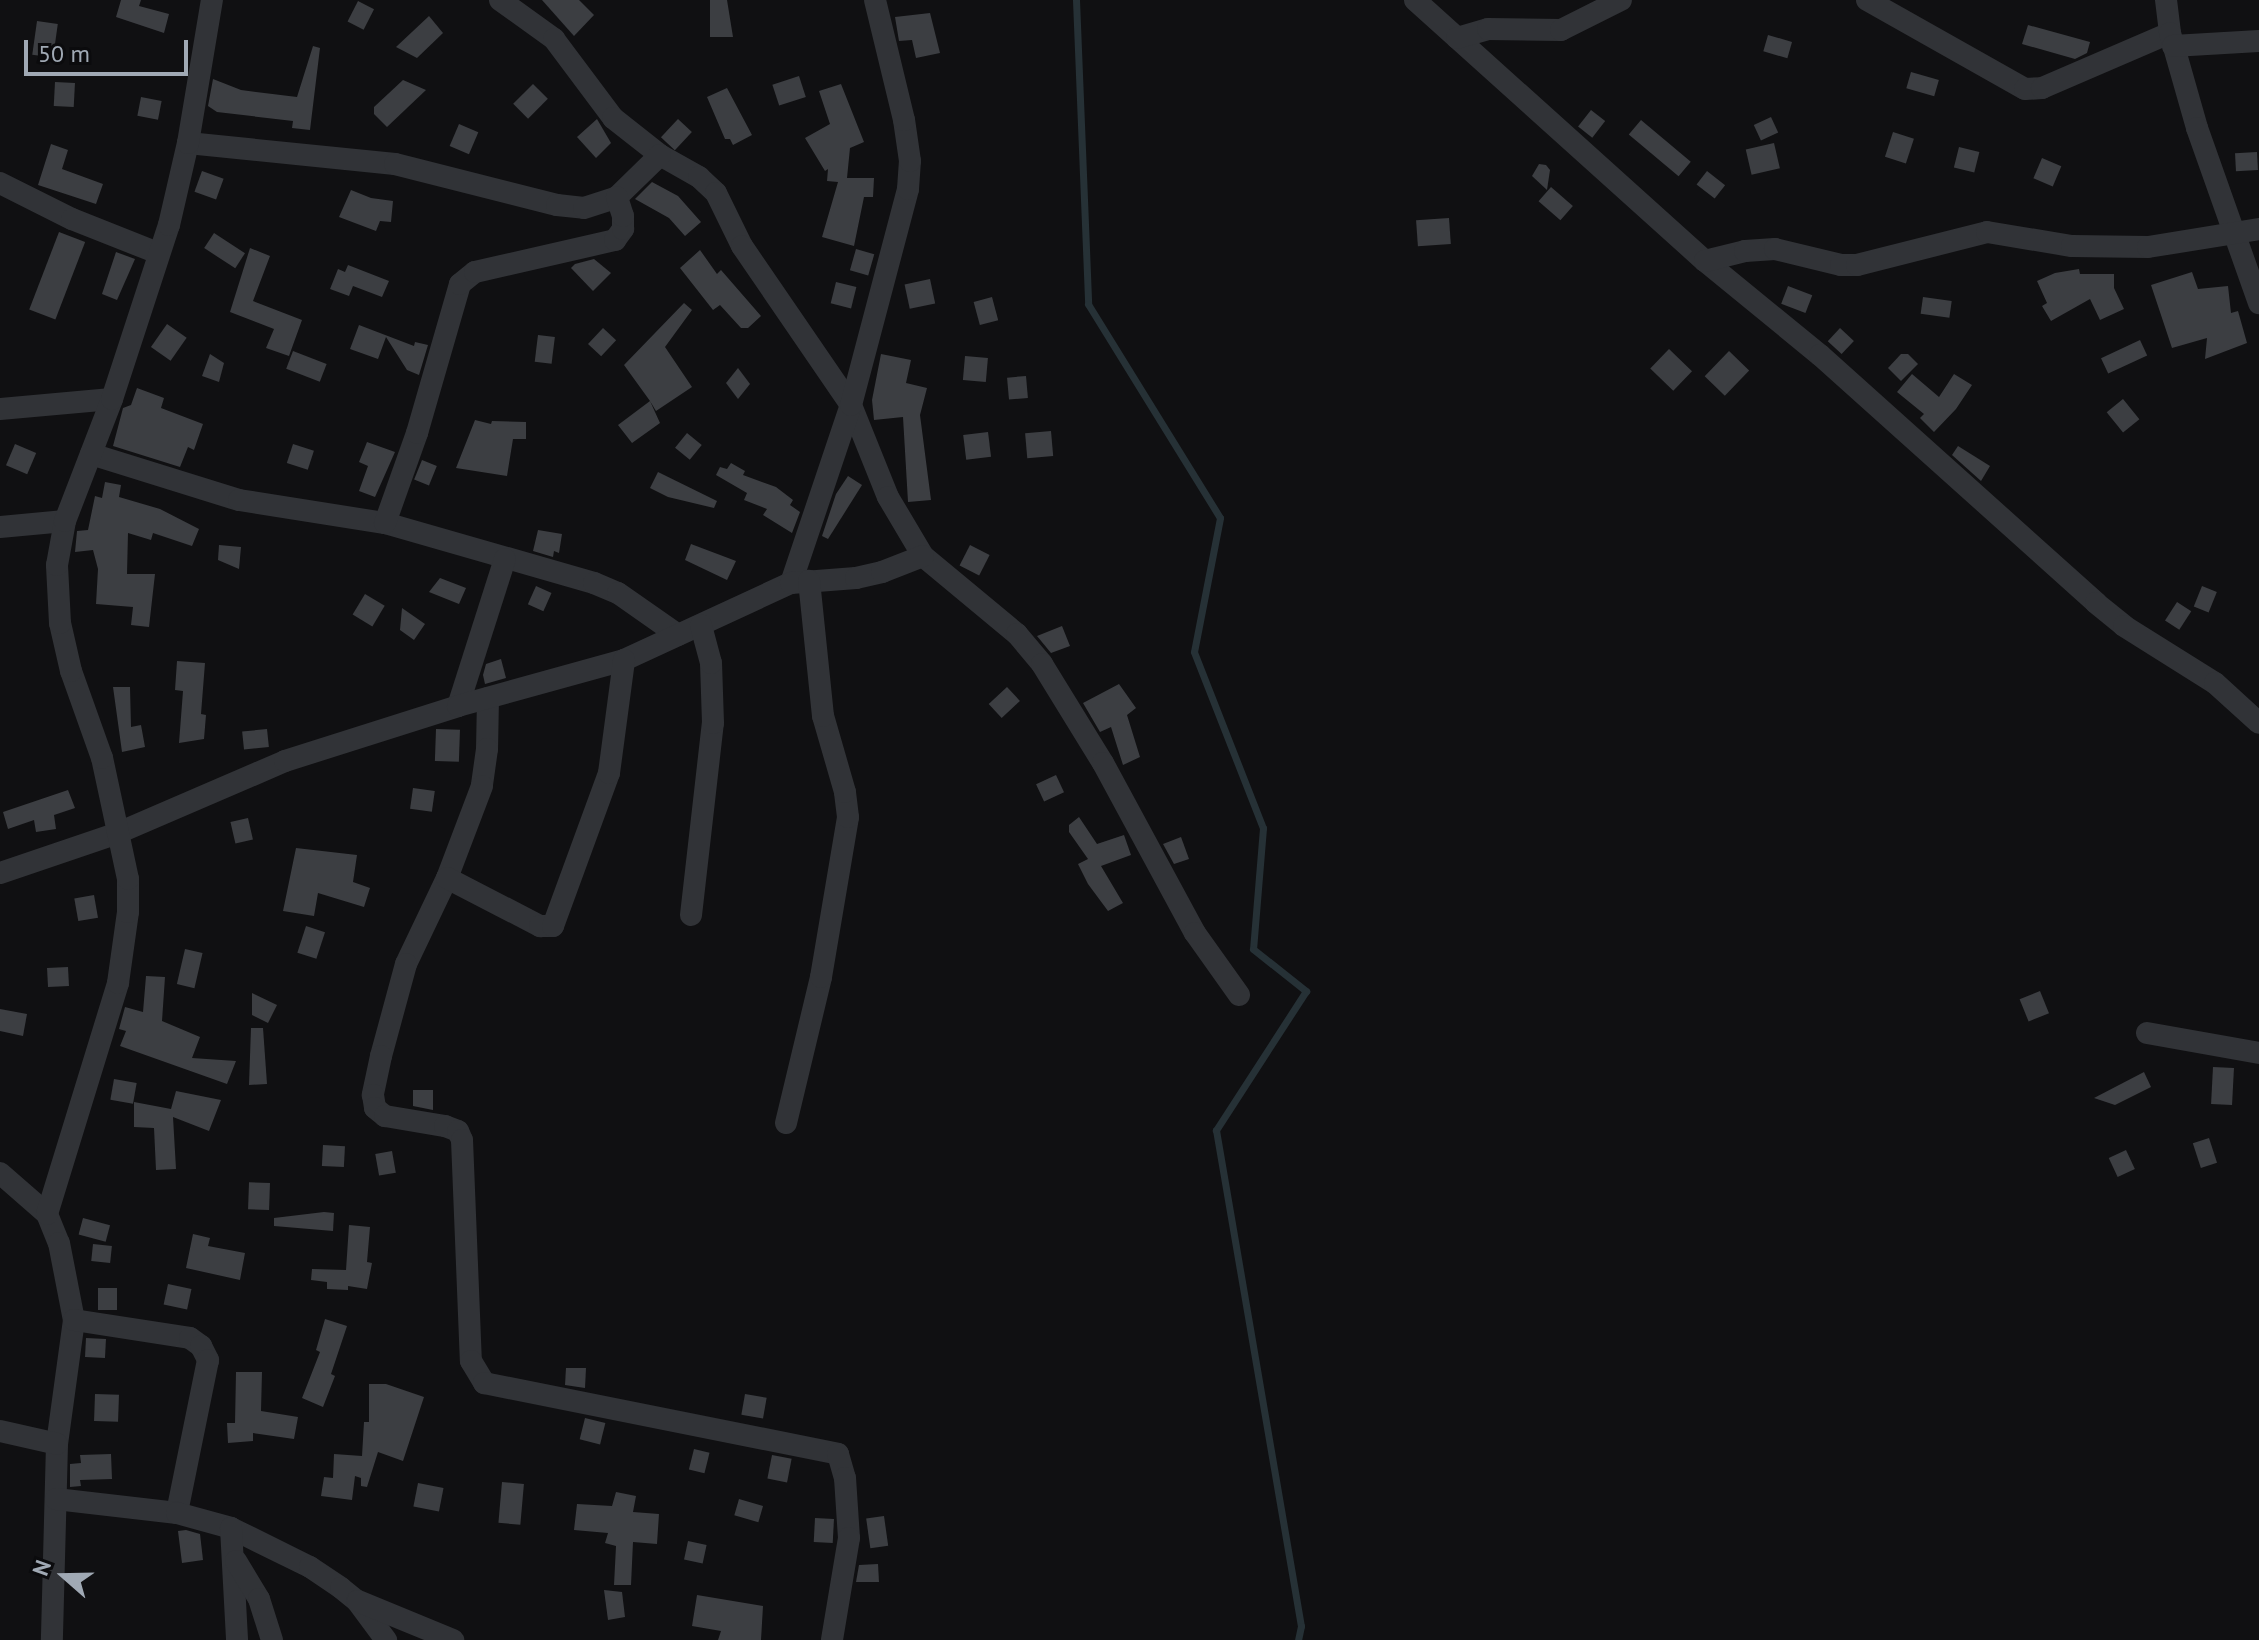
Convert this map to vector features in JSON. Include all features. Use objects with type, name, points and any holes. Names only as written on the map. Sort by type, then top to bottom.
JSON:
[{"type":"street","points":[[47,1214],[123,961],[128,879],[102,758],[71,671],[60,623],[57,565],[65,521],[112,399],[169,225],[188,143],[212,0]]},
{"type":"street","points":[[500,0],[554,39],[595,98],[613,118],[660,155],[699,177],[716,193],[742,246],[851,405],[888,497],[923,556],[1017,634],[1042,664],[1103,763],[1195,933],[1239,995]]},
{"type":"street","points":[[786,1123],[821,977],[848,817],[845,792],[823,716],[800,582],[851,405],[909,175],[904,120],[875,0]]},
{"type":"street","points":[[1415,0],[1705,261],[1820,355],[2096,603],[2124,626],[2215,683],[2259,723]]},
{"type":"street","points":[[1457,38],[1488,29],[1561,30],[1621,0]]},
{"type":"street","points":[[1867,0],[2025,89],[2042,88],[2172,40],[2259,41]]},
{"type":"street","points":[[2166,0],[2172,40],[2197,128],[2259,303]]},
{"type":"street","points":[[188,143],[395,164],[557,205],[584,208],[617,197],[660,155]]},
{"type":"street","points":[[0,183],[72,219],[158,253]]},
{"type":"street","points":[[385,523],[417,433],[460,284],[475,272],[615,240],[623,229],[617,197]]},
{"type":"street","points":[[1705,261],[1745,251],[1775,249],[1841,265],[1857,265],[1987,232],[2072,246],[2148,247],[2259,229]]},
{"type":"street","points":[[0,409],[112,399]]},
{"type":"street","points":[[91,454],[239,500],[385,523],[606,588],[678,635]]},
{"type":"street","points":[[0,527],[65,521]]},
{"type":"street","points":[[0,873],[118,833],[285,761],[458,706],[624,660],[800,582],[882,572],[923,556]]},
{"type":"street","points":[[458,706],[505,559]]},
{"type":"street","points":[[691,915],[713,723],[711,663],[701,625]]},
{"type":"street","points":[[447,878],[540,926],[553,926],[609,773],[624,660]]},
{"type":"street","points":[[488,698],[487,749],[482,786],[447,878],[406,964],[373,1095],[375,1108],[385,1116],[445,1126],[458,1131],[462,1140],[465,1246],[474,1372],[484,1383],[838,1454],[845,1478],[849,1538],[832,1640]]},
{"type":"street","points":[[2147,1033],[2259,1053]]},
{"type":"street","points":[[0,1173],[47,1214],[59,1243],[74,1320],[57,1444],[52,1640]]},
{"type":"street","points":[[74,1320],[190,1338],[201,1346],[208,1360],[177,1513]]},
{"type":"street","points":[[0,1431],[57,1444]]},
{"type":"street","points":[[56,1499],[177,1513],[231,1528],[310,1567],[357,1601],[453,1640]]},
{"type":"street","points":[[231,1528],[236,1560],[237,1640]]},
{"type":"street","points":[[236,1560],[259,1599],[272,1640]]},
{"type":"street","points":[[357,1601],[386,1640]]},
{"type":"building","points":[[121,0],[141,0],[139,6],[169,14],[164,33],[116,17]]},
{"type":"building","points":[[542,0],[579,0],[594,15],[574,36]]},
{"type":"building","points":[[710,0],[727,0],[733,37],[710,37]]},
{"type":"building","points":[[358,1],[374,9],[364,30],[348,21]]},
{"type":"building","points":[[930,13],[940,53],[916,58],[912,40],[899,41],[895,17]]},
{"type":"building","points":[[429,16],[443,33],[417,58],[396,47]]},
{"type":"building","points":[[37,21],[58,24],[53,58],[32,55]]},
{"type":"building","points":[[2028,25],[2090,42],[2087,53],[2075,59],[2022,44]]},
{"type":"building","points":[[1768,35],[1792,42],[1787,58],[1763,51]]},
{"type":"building","points":[[313,46],[320,48],[310,130],[292,128],[293,121],[217,112],[208,106],[213,79],[241,90],[297,97]]},
{"type":"building","points":[[1911,72],[1939,80],[1934,96],[1906,88]]},
{"type":"building","points":[[799,76],[806,97],[779,106],[772,85]]},
{"type":"building","points":[[403,80],[426,90],[387,127],[374,114],[374,107]]},
{"type":"building","points":[[55,82],[75,83],[74,107],[54,106]]},
{"type":"building","points":[[533,84],[548,99],[528,119],[513,104]]},
{"type":"building","points":[[841,84],[864,142],[850,148],[847,178],[874,178],[873,197],[864,197],[854,246],[822,237],[838,182],[827,181],[828,169],[825,171],[805,138],[830,124],[819,91]]},
{"type":"building","points":[[727,88],[752,135],[733,145],[730,139],[725,139],[707,97]]},
{"type":"building","points":[[141,97],[162,101],[158,120],[137,116]]},
{"type":"building","points":[[1591,110],[1605,121],[1592,138],[1578,127]]},
{"type":"building","points":[[1771,117],[1778,132],[1761,140],[1754,125]]},
{"type":"building","points":[[597,119],[611,143],[596,158],[577,137]]},
{"type":"building","points":[[678,119],[692,132],[675,150],[661,137]]},
{"type":"building","points":[[1641,120],[1691,162],[1679,176],[1629,135]]},
{"type":"building","points":[[459,124],[478,132],[469,154],[450,146]]},
{"type":"building","points":[[1893,132],[1914,139],[1906,164],[1885,157]]},
{"type":"building","points":[[1774,143],[1780,168],[1752,175],[1746,150]]},
{"type":"building","points":[[51,144],[68,150],[62,169],[103,184],[96,204],[38,185]]},
{"type":"building","points":[[1959,147],[1979,152],[1974,172],[1954,167]]},
{"type":"building","points":[[2257,152],[2258,170],[2236,171],[2235,153]]},
{"type":"building","points":[[2042,158],[2061,166],[2053,186],[2033,178]]},
{"type":"building","points":[[1539,164],[1546,165],[1550,170],[1547,190],[1532,176]]},
{"type":"building","points":[[202,171],[224,179],[216,200],[194,192]]},
{"type":"building","points":[[1707,171],[1725,185],[1715,199],[1697,184]]},
{"type":"building","points":[[652,182],[678,196],[701,222],[685,236],[669,218],[635,199]]},
{"type":"building","points":[[1551,187],[1573,206],[1560,220],[1539,201]]},
{"type":"building","points":[[351,190],[371,198],[393,201],[391,222],[380,221],[376,231],[339,217]]},
{"type":"building","points":[[1449,218],[1451,244],[1418,246],[1416,220]]},
{"type":"building","points":[[59,232],[85,242],[55,320],[29,309]]},
{"type":"building","points":[[214,233],[245,253],[235,268],[204,248]]},
{"type":"building","points":[[250,248],[270,256],[253,301],[302,320],[289,356],[266,348],[274,329],[230,312]]},
{"type":"building","points":[[856,249],[874,254],[868,275],[850,270]]},
{"type":"building","points":[[700,250],[717,274],[721,270],[761,316],[748,328],[741,328],[720,305],[713,310],[680,268]]},
{"type":"building","points":[[116,252],[135,259],[117,300],[102,294]]},
{"type":"building","points":[[594,259],[611,273],[593,291],[571,268]]},
{"type":"building","points":[[348,265],[389,281],[382,297],[353,286],[349,296],[330,289],[338,269],[345,272]]},
{"type":"building","points":[[2079,269],[2080,274],[2114,274],[2114,288],[2124,309],[2100,320],[2090,299],[2051,321],[2042,306],[2047,303],[2037,281],[2055,273]]},
{"type":"building","points":[[2192,272],[2198,289],[2228,286],[2231,313],[2238,311],[2247,343],[2205,359],[2207,338],[2172,348],[2151,285]]},
{"type":"building","points":[[930,279],[935,303],[910,309],[905,284]]},
{"type":"building","points":[[836,282],[856,287],[851,308],[831,303]]},
{"type":"building","points":[[1788,286],[1812,295],[1805,313],[1781,304]]},
{"type":"building","points":[[992,297],[998,320],[980,325],[974,302]]},
{"type":"building","points":[[1923,297],[1952,301],[1949,318],[1921,314]]},
{"type":"building","points":[[684,303],[692,310],[665,347],[692,387],[656,411],[624,365]]},
{"type":"building","points":[[167,324],[187,338],[171,361],[151,347]]},
{"type":"building","points":[[359,325],[414,346],[415,342],[428,345],[419,375],[407,370],[386,337],[378,359],[350,349]]},
{"type":"building","points":[[603,328],[616,340],[601,356],[588,344]]},
{"type":"building","points":[[1840,328],[1854,341],[1842,354],[1828,341]]},
{"type":"building","points":[[538,335],[555,337],[552,364],[535,362]]},
{"type":"building","points":[[2140,340],[2147,355],[2108,374],[2101,358]]},
{"type":"building","points":[[1669,349],[1692,371],[1673,391],[1650,368]]},
{"type":"building","points":[[293,351],[327,364],[320,382],[286,369]]},
{"type":"building","points":[[1729,351],[1749,370],[1725,396],[1705,376]]},
{"type":"building","points":[[210,354],[224,363],[219,382],[202,376]]},
{"type":"building","points":[[881,354],[911,360],[906,383],[927,388],[920,415],[931,500],[908,502],[903,417],[874,420],[872,400]]},
{"type":"building","points":[[1901,354],[1908,354],[1918,364],[1901,381],[1888,368]]},
{"type":"building","points":[[965,356],[988,358],[986,382],[963,380]]},
{"type":"building","points":[[738,368],[750,384],[738,399],[726,383]]},
{"type":"building","points":[[1912,374],[1939,397],[1954,374],[1972,385],[1956,409],[1934,432],[1920,418],[1924,414],[1897,392]]},
{"type":"building","points":[[1026,376],[1028,398],[1009,400],[1007,378]]},
{"type":"building","points":[[137,388],[164,398],[161,408],[203,424],[194,450],[188,447],[180,467],[113,446],[123,408],[131,405]]},
{"type":"building","points":[[2123,399],[2139,419],[2123,432],[2107,412]]},
{"type":"building","points":[[650,401],[660,423],[632,443],[618,425]]},
{"type":"building","points":[[475,420],[491,424],[492,421],[526,422],[526,439],[513,439],[507,476],[456,468]]},
{"type":"building","points":[[1051,431],[1053,456],[1027,458],[1025,433]]},
{"type":"building","points":[[988,432],[991,457],[966,460],[963,435]]},
{"type":"building","points":[[687,433],[702,445],[690,460],[675,448]]},
{"type":"building","points":[[367,442],[395,452],[375,497],[359,491],[368,466],[359,462]]},
{"type":"building","points":[[15,444],[36,453],[27,474],[6,465]]},
{"type":"building","points":[[293,444],[314,451],[308,470],[287,463]]},
{"type":"building","points":[[1958,446],[1990,466],[1981,481],[1952,455]]},
{"type":"building","points":[[422,460],[437,466],[429,485],[414,479]]},
{"type":"building","points":[[731,463],[745,471],[743,475],[776,487],[793,500],[790,505],[800,512],[792,533],[763,515],[767,509],[744,500],[747,493],[716,475],[720,467],[727,469]]},
{"type":"building","points":[[658,472],[717,501],[714,508],[668,497],[650,488]]},
{"type":"building","points":[[848,476],[862,485],[828,539],[822,536],[836,494]]},
{"type":"building","points":[[105,482],[121,485],[119,497],[160,509],[199,529],[192,546],[153,533],[151,540],[128,533],[127,574],[155,574],[149,627],[131,625],[133,607],[96,604],[98,569],[93,550],[75,552],[77,531],[88,530],[95,496],[102,498]]},
{"type":"building","points":[[538,530],[562,534],[559,553],[554,551],[553,557],[533,551]]},
{"type":"building","points":[[691,544],[736,561],[727,580],[685,560]]},
{"type":"building","points":[[219,545],[241,547],[239,569],[218,560]]},
{"type":"building","points":[[970,545],[990,555],[979,575],[960,565]]},
{"type":"building","points":[[440,578],[466,588],[459,604],[429,592]]},
{"type":"building","points":[[536,586],[552,593],[543,611],[528,604]]},
{"type":"building","points":[[2202,586],[2217,592],[2209,612],[2194,606]]},
{"type":"building","points":[[365,594],[385,606],[372,626],[353,615]]},
{"type":"building","points":[[2177,602],[2191,611],[2179,630],[2165,620]]},
{"type":"building","points":[[402,608],[425,624],[414,640],[400,630]]},
{"type":"building","points":[[1062,626],[1070,646],[1051,653],[1037,636]]},
{"type":"building","points":[[501,659],[506,678],[485,684],[483,675],[486,664]]},
{"type":"building","points":[[177,661],[205,663],[201,714],[206,715],[204,739],[179,743],[183,691],[175,690]]},
{"type":"building","points":[[1119,684],[1136,708],[1127,715],[1140,757],[1123,765],[1111,727],[1100,732],[1083,703]]},
{"type":"building","points":[[113,687],[130,687],[131,727],[141,725],[145,747],[122,752]]},
{"type":"building","points":[[1007,687],[1020,701],[1002,718],[989,704]]},
{"type":"building","points":[[267,729],[269,747],[244,750],[242,732]]},
{"type":"building","points":[[436,729],[460,730],[459,762],[435,761]]},
{"type":"building","points":[[1056,775],[1064,792],[1044,802],[1036,784]]},
{"type":"building","points":[[413,788],[435,791],[432,812],[410,809]]},
{"type":"building","points":[[68,790],[75,808],[54,815],[56,829],[36,832],[34,820],[8,829],[3,812]]},
{"type":"building","points":[[1079,817],[1097,844],[1124,835],[1131,855],[1101,866],[1123,903],[1108,911],[1078,864],[1088,859],[1069,832],[1069,825]]},
{"type":"building","points":[[248,818],[253,839],[235,843],[230,822]]},
{"type":"building","points":[[1181,837],[1189,859],[1174,864],[1163,844]]},
{"type":"building","points":[[296,848],[357,855],[353,882],[370,888],[364,907],[318,893],[314,916],[283,911]]},
{"type":"building","points":[[94,895],[98,918],[78,921],[74,898]]},
{"type":"building","points":[[306,926],[325,932],[316,959],[297,953]]},
{"type":"building","points":[[185,949],[203,953],[194,988],[177,984]]},
{"type":"building","points":[[68,967],[69,986],[48,987],[47,968]]},
{"type":"building","points":[[146,976],[165,977],[162,1021],[200,1037],[192,1058],[236,1061],[227,1084],[120,1046],[126,1031],[119,1029],[125,1007],[143,1012]]},
{"type":"building","points":[[2040,991],[2049,1013],[2029,1021],[2020,999]]},
{"type":"building","points":[[252,993],[277,1005],[268,1023],[252,1015]]},
{"type":"building","points":[[0,1009],[27,1014],[23,1036],[0,1031]]},
{"type":"building","points":[[251,1028],[263,1028],[267,1084],[249,1085]]},
{"type":"building","points":[[2213,1067],[2234,1068],[2232,1105],[2211,1104]]},
{"type":"building","points":[[2144,1072],[2151,1087],[2115,1105],[2094,1098]]},
{"type":"building","points":[[114,1079],[137,1083],[133,1104],[110,1100]]},
{"type":"building","points":[[413,1090],[433,1090],[433,1110],[413,1106]]},
{"type":"building","points":[[176,1091],[221,1100],[209,1131],[173,1117],[176,1169],[156,1170],[154,1128],[134,1127],[134,1102],[171,1109]]},
{"type":"building","points":[[2209,1138],[2217,1163],[2201,1168],[2193,1143]]},
{"type":"building","points":[[323,1145],[345,1146],[344,1167],[322,1166]]},
{"type":"building","points":[[2126,1150],[2135,1169],[2118,1177],[2109,1158]]},
{"type":"building","points":[[392,1151],[396,1173],[379,1176],[375,1154]]},
{"type":"building","points":[[249,1182],[270,1183],[269,1210],[248,1209]]},
{"type":"building","points":[[334,1213],[333,1231],[274,1226],[274,1218]]},
{"type":"building","points":[[83,1218],[110,1225],[106,1242],[79,1234]]},
{"type":"building","points":[[349,1225],[370,1227],[367,1262],[372,1263],[367,1289],[348,1286],[348,1290],[327,1289],[327,1282],[311,1280],[312,1269],[346,1270]]},
{"type":"building","points":[[193,1234],[210,1238],[208,1246],[245,1253],[240,1280],[186,1268]]},
{"type":"building","points":[[93,1244],[112,1246],[110,1263],[91,1261]]},
{"type":"building","points":[[168,1284],[191,1289],[187,1310],[164,1305]]},
{"type":"building","points":[[98,1288],[117,1288],[117,1310],[98,1310]]},
{"type":"building","points":[[325,1319],[347,1326],[331,1374],[335,1376],[323,1407],[302,1398],[320,1352],[316,1350]]},
{"type":"building","points":[[86,1338],[106,1339],[105,1358],[85,1357]]},
{"type":"building","points":[[566,1368],[586,1368],[585,1388],[565,1385]]},
{"type":"building","points":[[236,1372],[262,1372],[261,1411],[298,1417],[294,1439],[253,1433],[253,1441],[228,1443],[227,1423],[235,1423]]},
{"type":"building","points":[[369,1384],[386,1384],[424,1397],[403,1461],[378,1452],[367,1487],[361,1486],[361,1478],[355,1476],[352,1500],[321,1496],[324,1477],[333,1478],[334,1454],[362,1456],[364,1422],[369,1422]]},
{"type":"building","points":[[95,1394],[119,1395],[118,1422],[94,1421]]},
{"type":"building","points":[[745,1394],[767,1398],[763,1419],[741,1415]]},
{"type":"building","points":[[585,1418],[605,1423],[600,1444],[580,1439]]},
{"type":"building","points":[[694,1449],[710,1453],[704,1473],[689,1469]]},
{"type":"building","points":[[111,1454],[112,1479],[80,1480],[81,1486],[70,1487],[70,1464],[81,1463],[80,1455]]},
{"type":"building","points":[[772,1455],[792,1459],[787,1482],[767,1479]]},
{"type":"building","points":[[502,1482],[524,1484],[520,1525],[498,1523]]},
{"type":"building","points":[[418,1483],[444,1488],[439,1512],[413,1507]]},
{"type":"building","points":[[616,1492],[636,1496],[633,1512],[659,1514],[657,1544],[633,1542],[631,1585],[614,1585],[616,1546],[605,1543],[608,1533],[574,1530],[577,1504],[612,1506]]},
{"type":"building","points":[[739,1499],[763,1506],[758,1522],[734,1515]]},
{"type":"building","points":[[884,1516],[888,1546],[870,1548],[866,1519]]},
{"type":"building","points":[[815,1518],[834,1519],[833,1543],[814,1542]]},
{"type":"building","points":[[178,1531],[200,1534],[203,1560],[182,1563]]},
{"type":"building","points":[[688,1541],[707,1545],[703,1564],[684,1560]]},
{"type":"building","points":[[878,1564],[879,1582],[856,1582],[859,1565]]},
{"type":"building","points":[[604,1590],[622,1592],[625,1617],[608,1620]]},
{"type":"building","points":[[697,1595],[763,1606],[761,1640],[718,1640],[721,1631],[692,1626]]},
{"type":"waterway","points":[[1076,0],[1088,304],[1220,518],[1194,652],[1263,828],[1253,949],[1306,991],[1216,1130],[1301,1626],[1298,1640]]}]
